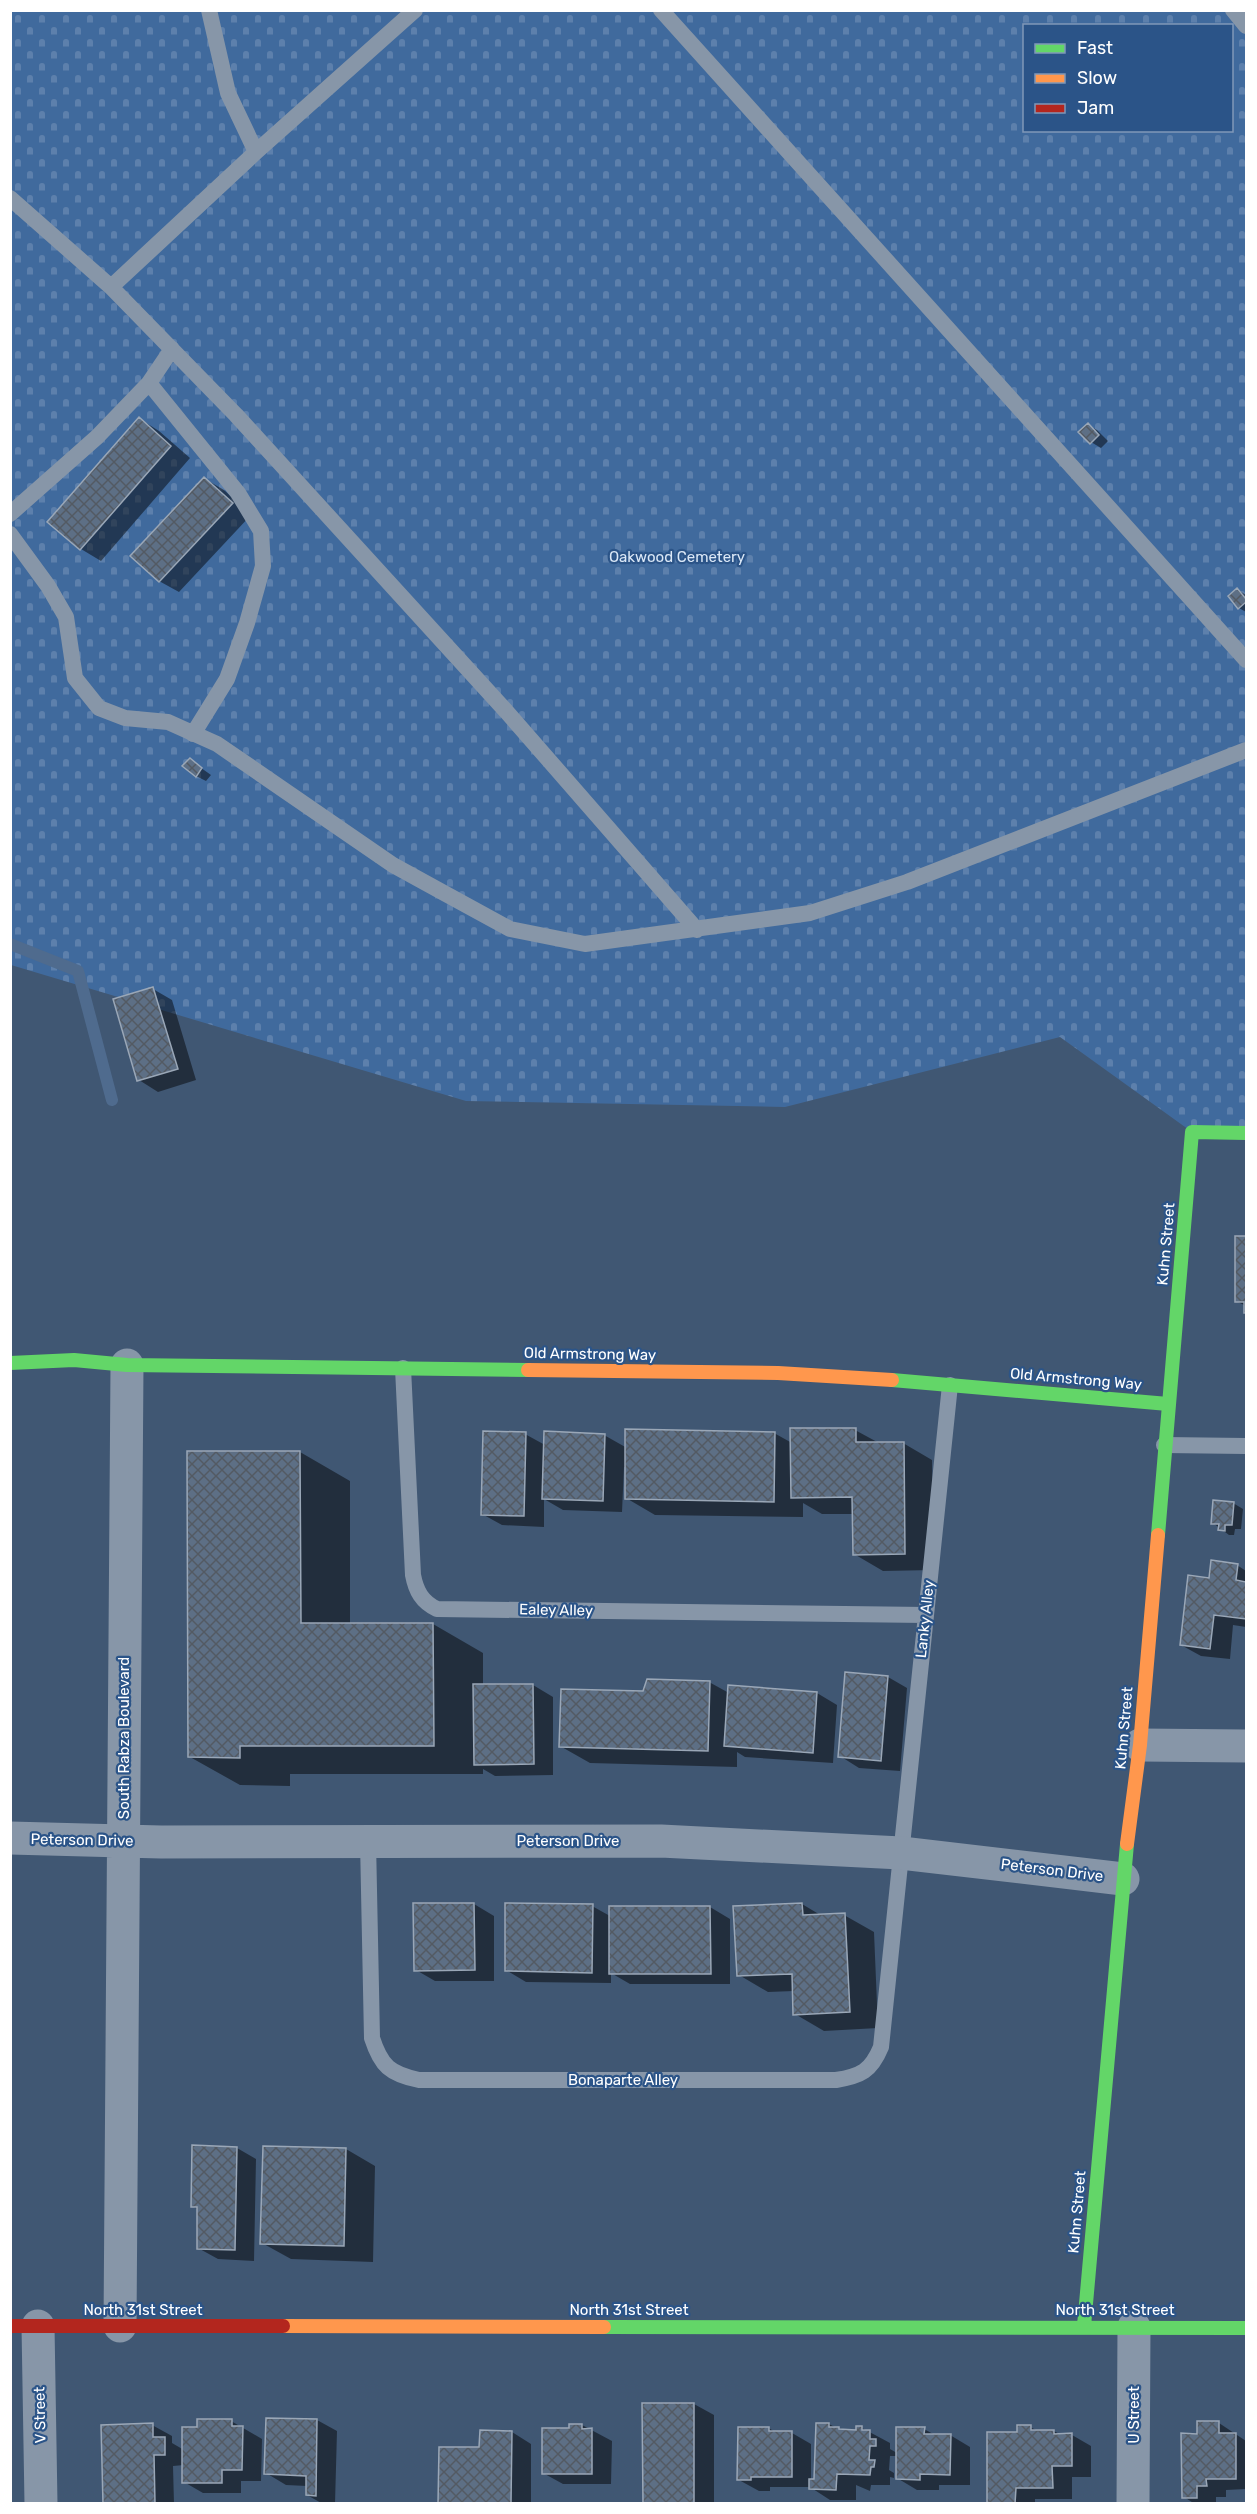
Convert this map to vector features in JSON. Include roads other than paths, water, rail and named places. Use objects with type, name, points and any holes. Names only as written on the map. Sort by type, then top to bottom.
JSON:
[{"type":"street","name":"Kuhn Street","points":[[1084,2326],[1123,1879],[1140,1745],[1192,1132],[1246,1133]]},
{"type":"street","name":"Old Armstrong Way","points":[[10,1363],[74,1359],[127,1365],[778,1373],[845,1376],[1168,1404]]},
{"type":"street","name":"South Rabza Boulevard","points":[[120,2326],[127,1365]]},
{"type":"street","points":[[1140,1745],[1246,1746]]},
{"type":"street","name":"Peterson Drive","points":[[10,1838],[123,1842],[661,1841],[901,1853],[1123,1879]]},
{"type":"street","name":"North 31st Street","points":[[24,2326],[1246,2328]]},
{"type":"street","name":"V Street","points":[[24,2326],[41,2504]]},
{"type":"street","name":"U Street","points":[[1133,2504],[1134,2327]]},
{"type":"lane","points":[[209,10],[228,93],[256,152]]},
{"type":"lane","points":[[111,287],[256,152],[415,10]]},
{"type":"lane","points":[[661,10],[1246,660]]},
{"type":"lane","points":[[1233,10],[1246,26]]},
{"type":"lane","points":[[10,198],[111,287],[236,415],[506,711],[697,930]]},
{"type":"lane","points":[[10,514],[97,437],[149,383],[172,349]]},
{"type":"lane","points":[[149,383],[238,494],[261,531],[263,566],[247,623],[227,678],[193,734]]},
{"type":"lane","points":[[10,534],[48,586],[66,617],[75,678],[99,708],[125,718],[168,722],[217,744],[393,865],[510,929],[585,945],[810,913],[907,882],[1246,750]]},
{"type":"lane","name":"Ealey Alley","points":[[403,1368],[413,1575],[420,1596],[428,1605],[437,1609],[926,1615]]},
{"type":"lane","name":"Lanky Alley","points":[[901,1853],[950,1385]]},
{"type":"lane","points":[[1164,1445],[1246,1446]]},
{"type":"lane","name":"Bonaparte Alley","points":[[368,1841],[372,2038],[378,2056],[388,2068],[402,2077],[419,2080],[836,2080],[851,2078],[864,2072],[874,2062],[881,2047],[901,1853]]},
{"type":"waterway","points":[[10,944],[78,971],[112,1100]]},
{"type":"park label","name":"Oakwood Cemetery","points":[[677,557]]}]
